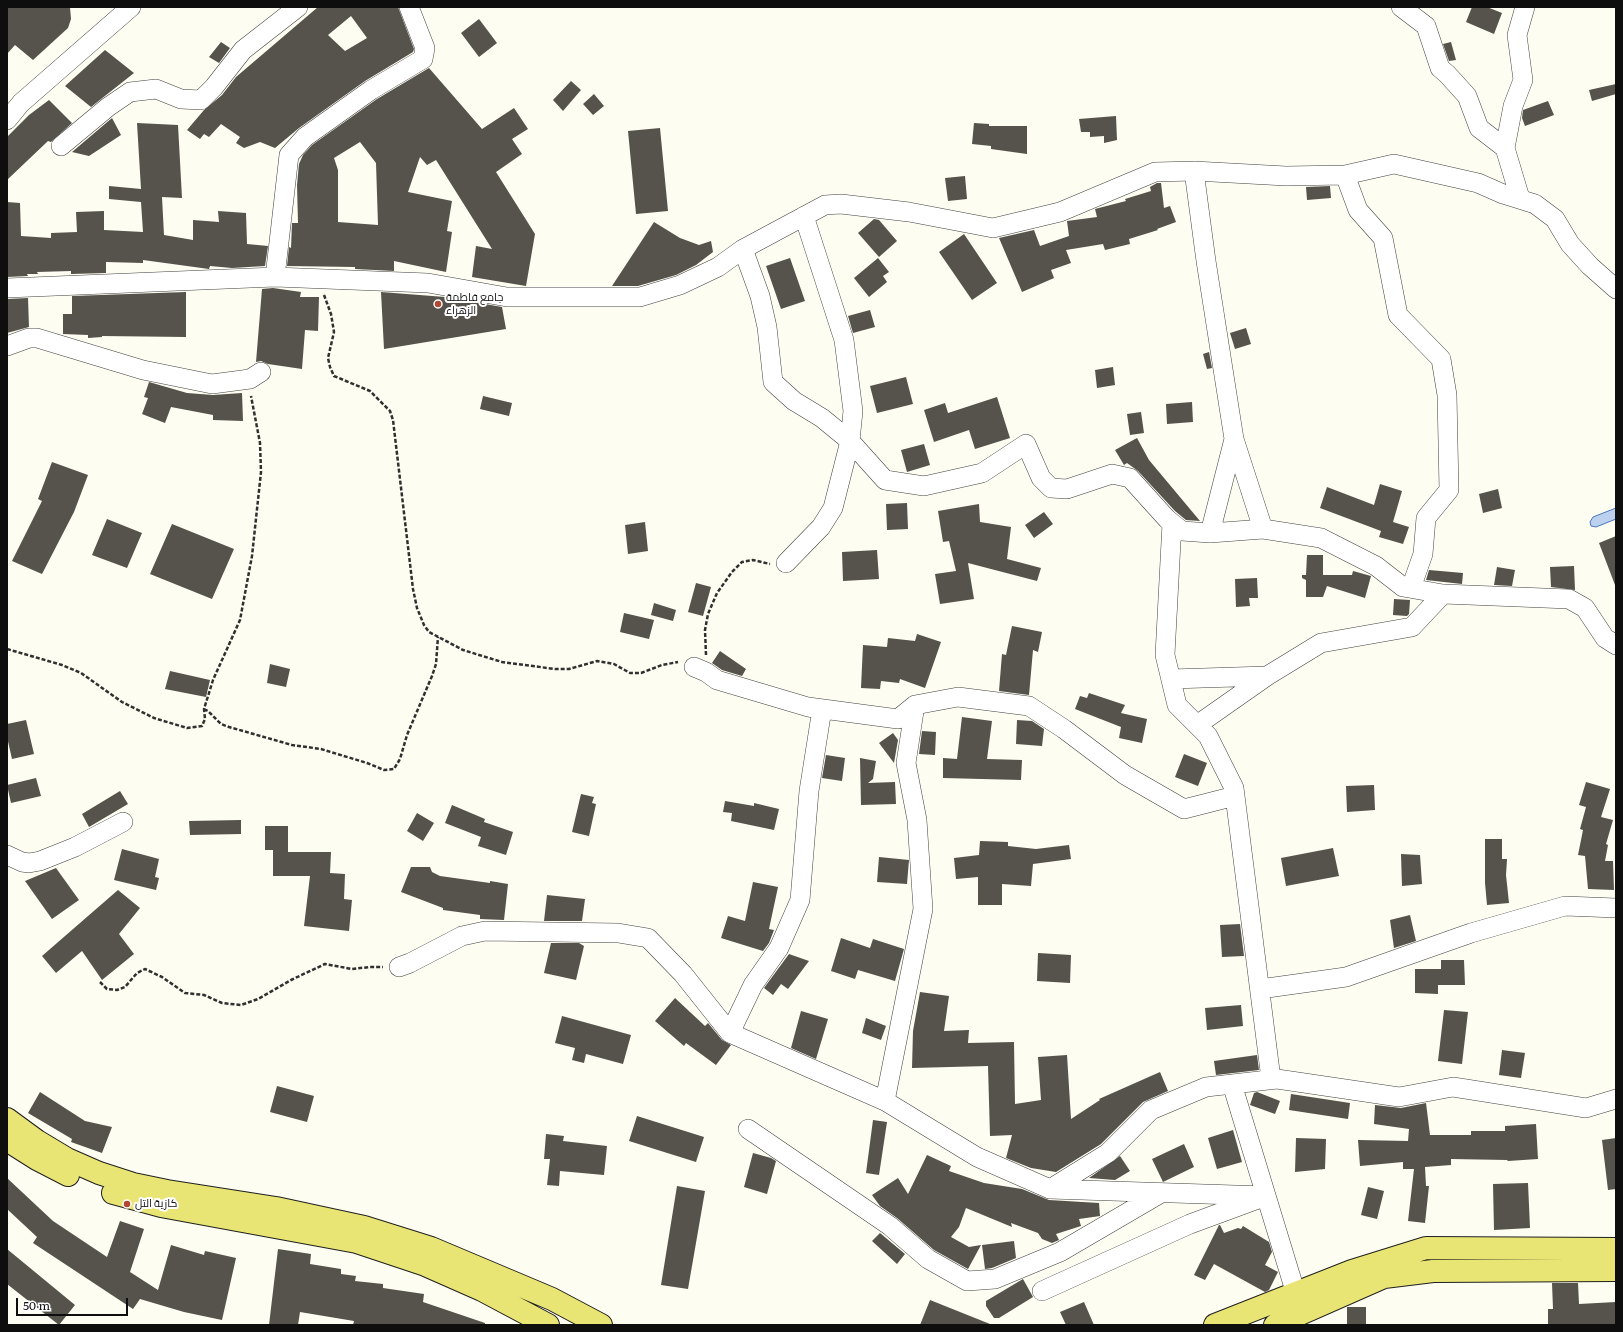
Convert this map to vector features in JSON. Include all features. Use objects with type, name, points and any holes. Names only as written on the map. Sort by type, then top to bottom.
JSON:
[{"type":"main road","points":[[7,1119],[37,1141],[67,1159],[99,1173],[133,1184],[276,1208],[364,1227],[431,1248],[552,1299],[601,1325]]},
{"type":"main road","points":[[7,1140],[37,1160],[77,1179],[118,1195],[161,1206],[357,1242],[401,1256],[482,1290],[548,1325]]},
{"type":"main road","points":[[1215,1325],[1352,1271],[1426,1248],[1616,1249]]},
{"type":"main road","points":[[1276,1325],[1384,1277],[1433,1271],[1616,1270]]},
{"type":"street","points":[[7,120],[21,103],[131,7]]},
{"type":"street","points":[[61,146],[108,107],[130,92],[156,89],[181,99],[201,100],[214,87],[243,50],[298,7]]},
{"type":"street","points":[[275,277],[288,155],[311,132],[371,90],[423,59],[425,48],[408,7]]},
{"type":"street","points":[[1402,7],[1426,26],[1440,68],[1467,96],[1479,128],[1505,148]]},
{"type":"street","points":[[1520,198],[1505,148],[1513,106],[1523,80],[1517,35],[1525,7]]},
{"type":"street","points":[[7,288],[111,282],[275,277],[428,283],[507,297],[640,297],[680,285],[712,270],[743,249],[824,205],[840,204],[909,212],[993,228],[1060,212],[1155,172],[1194,171],[1286,176],[1345,175],[1394,164],[1478,183],[1503,194],[1520,198],[1535,204],[1555,218],[1570,244],[1590,266],[1616,289]]},
{"type":"street","points":[[1194,171],[1206,261],[1234,439],[1263,529]]},
{"type":"street","points":[[1345,175],[1358,210],[1383,238],[1398,314],[1441,359],[1447,394],[1449,490],[1426,518],[1423,554],[1411,588]]},
{"type":"street","points":[[779,564],[821,527],[833,508],[850,441],[853,411],[844,340],[804,216]]},
{"type":"street","points":[[743,249],[760,296],[768,327],[773,382],[794,401],[822,418],[850,441],[885,480],[924,486],[953,478],[982,473],[1026,444],[1041,478],[1052,488],[1067,489],[1112,474],[1130,478],[1172,523],[1182,531],[1210,533],[1263,529],[1321,538],[1376,566],[1403,587],[1443,594],[1569,600],[1585,608],[1605,638],[1616,645]]},
{"type":"street","points":[[7,346],[29,338],[37,338],[143,370],[212,384],[254,376]]},
{"type":"street","points":[[1210,533],[1234,439]]},
{"type":"street","points":[[1172,523],[1165,655],[1177,705],[1208,736],[1234,788],[1271,1079]]},
{"type":"street","points":[[1197,725],[1266,676],[1321,643],[1412,627],[1443,594]]},
{"type":"street","points":[[700,669],[717,680],[808,708],[898,719],[915,705],[958,698],[1029,706],[1064,729],[1125,775],[1184,809],[1235,796]]},
{"type":"street","points":[[1171,679],[1266,676]]},
{"type":"street","points":[[885,1101],[923,909],[916,820],[906,763],[915,705]]},
{"type":"street","points":[[730,1033],[753,985],[779,948],[800,900],[809,791],[822,709]]},
{"type":"street","points":[[7,855],[29,864],[40,861],[75,847],[123,822]]},
{"type":"street","points":[[1260,989],[1346,978],[1471,933],[1565,906],[1616,908]]},
{"type":"street","points":[[399,967],[410,963],[456,938],[485,931],[618,933],[648,938],[683,974],[730,1033],[885,1101],[977,1158],[1050,1189],[1266,1196]]},
{"type":"street","points":[[1050,1189],[1108,1153],[1151,1110],[1206,1087],[1277,1078],[1399,1097],[1453,1087],[1586,1108],[1616,1099]]},
{"type":"street","points":[[1232,1084],[1296,1294]]},
{"type":"street","points":[[748,1129],[890,1226],[928,1259],[967,1281],[995,1279],[1060,1252],[1161,1193]]},
{"type":"street","points":[[1042,1291],[1190,1224],[1266,1196]]},
{"type":"path","points":[[324,279],[324,298],[331,314],[334,332],[329,349],[330,368],[334,376],[370,391],[390,411],[393,420],[415,598],[424,625],[429,632],[463,650],[502,662],[555,670],[568,669],[597,661],[614,664],[630,673],[641,673],[672,662],[682,662],[700,669],[708,614],[716,593],[732,572],[742,562],[753,560],[779,564]]},
{"type":"path","points":[[7,649],[62,665],[81,673],[122,702],[140,712],[187,728],[202,726],[205,719],[204,709],[213,680],[240,620],[252,556],[261,472],[260,443],[250,388],[254,376]]},
{"type":"path","points":[[204,709],[208,710],[221,724],[229,727],[292,745],[321,749],[367,763],[384,770],[394,768],[400,759],[407,735],[432,676],[436,664],[438,637]]},
{"type":"path","points":[[100,982],[107,989],[117,990],[125,987],[137,973],[145,969],[162,977],[185,993],[204,995],[222,1003],[241,1005],[258,999],[291,980],[325,964],[352,969],[370,966],[399,967]]},
{"type":"water","points":[[1616,508],[1616,519],[1596,527],[1591,526],[1590,522],[1593,517]]},
{"type":"building","points":[[7,7],[70,7],[71,19],[68,28],[33,60],[15,45],[7,54]]},
{"type":"building","points":[[318,7],[398,7],[414,49],[413,52],[365,81],[299,128],[275,148],[260,142],[244,148],[236,143],[240,137],[221,124],[209,137],[204,134],[200,139],[187,130],[204,110],[222,95],[236,77]],"holes":[[[351,16],[367,38],[345,51],[328,35]]]},
{"type":"building","points":[[1472,7],[1487,7],[1502,13],[1494,34],[1466,22]]},
{"type":"building","points":[[479,19],[497,43],[479,57],[461,33]]},
{"type":"building","points":[[221,42],[230,48],[219,63],[209,57]]},
{"type":"building","points":[[1451,42],[1456,60],[1449,61],[1443,44]]},
{"type":"building","points":[[105,50],[134,73],[91,107],[65,86]]},
{"type":"building","points":[[429,68],[482,129],[514,108],[528,129],[512,139],[522,154],[496,172],[535,234],[526,286],[472,277],[476,246],[492,249],[436,160],[427,165],[420,157],[408,192],[452,201],[447,231],[452,232],[446,272],[394,261],[394,271],[355,269],[355,267],[287,266],[289,247],[291,248],[292,223],[298,223],[297,185],[299,164],[303,155],[312,145],[377,99]],"holes":[[[360,142],[376,163],[378,225],[338,222],[338,170],[334,158]]]},
{"type":"building","points":[[571,81],[581,90],[563,111],[553,100]]},
{"type":"building","points":[[1616,84],[1616,94],[1592,101],[1589,90]]},
{"type":"building","points":[[594,94],[604,106],[593,115],[583,104]]},
{"type":"building","points":[[49,100],[72,123],[51,142],[48,141],[7,180],[7,137],[29,115]]},
{"type":"building","points":[[1548,101],[1554,115],[1525,126],[1522,118],[1523,110]]},
{"type":"building","points":[[1116,116],[1117,140],[1104,143],[1104,136],[1090,137],[1090,132],[1081,132],[1079,119]]},
{"type":"building","points":[[112,118],[121,135],[89,156],[72,152]]},
{"type":"building","points":[[137,123],[178,125],[182,198],[162,197],[164,235],[193,240],[193,220],[219,222],[218,211],[246,213],[247,244],[268,246],[265,266],[232,268],[210,266],[209,269],[143,260],[143,263],[106,262],[106,273],[71,274],[71,271],[37,272],[38,274],[27,274],[28,276],[7,277],[7,202],[20,203],[21,236],[51,238],[51,233],[77,232],[76,212],[104,211],[104,230],[143,232],[141,202],[109,199],[109,186],[141,189]]},
{"type":"building","points":[[974,123],[989,124],[989,126],[1027,126],[1027,154],[991,149],[991,146],[972,144]]},
{"type":"building","points":[[660,128],[668,211],[636,214],[628,131]]},
{"type":"building","points":[[965,176],[967,199],[948,201],[945,178]]},
{"type":"building","points":[[1157,183],[1161,183],[1164,208],[1170,206],[1176,222],[1157,229],[1158,230],[1129,239],[1130,244],[1105,250],[1103,244],[1066,250],[1071,263],[1051,270],[1054,278],[1022,292],[999,238],[1034,230],[1040,246],[1069,236],[1067,221],[1097,217],[1095,209],[1126,201],[1125,199],[1151,191],[1150,187]]},
{"type":"building","points":[[1330,186],[1331,198],[1307,200],[1306,187]]},
{"type":"building","points":[[874,219],[879,220],[897,241],[879,257],[858,233]]},
{"type":"building","points":[[654,222],[680,238],[699,245],[711,241],[713,252],[696,265],[676,275],[638,286],[612,286]]},
{"type":"building","points":[[964,234],[997,283],[972,300],[939,252]]},
{"type":"building","points":[[790,258],[805,301],[781,309],[766,266]]},
{"type":"building","points":[[878,258],[889,272],[883,276],[887,282],[869,297],[854,278]]},
{"type":"building","points":[[273,288],[301,292],[300,297],[319,297],[318,331],[305,330],[302,369],[268,364],[261,361],[256,362],[262,289]]},
{"type":"building","points":[[186,292],[186,337],[102,336],[88,338],[88,335],[63,334],[63,314],[72,314],[72,296]]},
{"type":"building","points":[[381,292],[445,297],[502,307],[506,329],[384,349]]},
{"type":"building","points":[[28,298],[29,327],[7,333],[7,299]]},
{"type":"building","points":[[870,310],[875,327],[853,333],[848,316]]},
{"type":"building","points":[[1246,328],[1251,344],[1235,349],[1230,333]]},
{"type":"building","points":[[1209,352],[1212,368],[1207,369],[1203,354]]},
{"type":"building","points":[[1113,367],[1115,385],[1097,388],[1095,370]]},
{"type":"building","points":[[906,377],[913,404],[877,413],[870,386]]},
{"type":"building","points":[[149,382],[187,393],[213,395],[242,393],[243,421],[213,420],[213,415],[171,407],[165,423],[142,414],[148,398],[144,397]]},
{"type":"building","points":[[483,396],[512,403],[509,416],[480,409]]},
{"type":"building","points":[[997,397],[1010,438],[975,449],[969,430],[934,442],[924,410],[945,403],[948,413]]},
{"type":"building","points":[[1192,402],[1193,422],[1167,424],[1166,404]]},
{"type":"building","points":[[1141,412],[1144,433],[1130,435],[1127,414]]},
{"type":"building","points":[[1137,438],[1149,460],[1200,521],[1186,520],[1175,511],[1138,471],[1127,463],[1124,465],[1115,450]]},
{"type":"building","points":[[924,444],[930,465],[907,472],[901,450]]},
{"type":"building","points":[[52,462],[88,475],[74,512],[42,574],[12,561],[42,501],[38,499]]},
{"type":"building","points":[[1380,484],[1402,491],[1393,522],[1409,527],[1403,544],[1379,537],[1381,531],[1320,508],[1327,487],[1374,505]]},
{"type":"building","points":[[1498,489],[1502,508],[1483,513],[1479,494]]},
{"type":"building","points":[[907,503],[908,529],[887,530],[886,504]]},
{"type":"building","points":[[979,504],[980,522],[1011,527],[1007,559],[1041,568],[1037,581],[968,563],[974,599],[940,604],[935,574],[956,571],[949,541],[943,542],[938,511]]},
{"type":"building","points":[[1044,512],[1053,524],[1034,538],[1025,525]]},
{"type":"building","points":[[107,519],[142,533],[127,568],[92,555]]},
{"type":"building","points":[[645,522],[648,551],[628,554],[625,525]]},
{"type":"building","points":[[172,524],[234,549],[212,599],[150,574]]},
{"type":"building","points":[[1616,536],[1616,585],[1615,585],[1599,543]]},
{"type":"building","points":[[877,550],[879,579],[843,581],[842,552]]},
{"type":"building","points":[[1307,555],[1323,555],[1323,575],[1352,575],[1353,571],[1371,576],[1365,598],[1327,586],[1323,597],[1306,597],[1306,580],[1302,578],[1302,575],[1306,575]]},
{"type":"building","points":[[1574,566],[1575,590],[1551,587],[1550,567]]},
{"type":"building","points":[[1497,567],[1515,570],[1512,586],[1494,585]]},
{"type":"building","points":[[1429,570],[1463,573],[1462,584],[1426,580]]},
{"type":"building","points":[[1257,578],[1258,598],[1249,598],[1250,606],[1236,607],[1235,579]]},
{"type":"building","points":[[696,583],[711,587],[703,616],[688,612]]},
{"type":"building","points":[[1394,599],[1410,600],[1409,614],[1407,616],[1393,615]]},
{"type":"building","points":[[654,603],[676,610],[673,621],[651,615]]},
{"type":"building","points":[[624,613],[654,620],[649,639],[620,632]]},
{"type":"building","points":[[1012,626],[1042,632],[1038,652],[1033,650],[1029,695],[999,691],[1002,654],[1006,655]]},
{"type":"building","points":[[917,634],[941,642],[925,688],[900,679],[899,683],[881,681],[880,689],[861,688],[863,645],[887,647],[888,638],[915,641]]},
{"type":"building","points":[[720,651],[746,669],[742,676],[722,670],[712,663]]},
{"type":"building","points":[[270,664],[290,669],[286,687],[267,683]]},
{"type":"building","points":[[170,671],[210,680],[206,697],[165,689]]},
{"type":"building","points":[[1089,693],[1125,705],[1121,713],[1147,719],[1142,743],[1119,738],[1121,727],[1075,709],[1080,696],[1087,698]]},
{"type":"building","points":[[962,717],[992,721],[987,759],[1022,760],[1021,780],[943,778],[943,758],[957,759]]},
{"type":"building","points":[[26,720],[34,754],[12,759],[7,737],[7,724]]},
{"type":"building","points":[[1017,720],[1032,721],[1044,729],[1042,746],[1016,744]]},
{"type":"building","points":[[922,731],[936,732],[935,755],[919,754]]},
{"type":"building","points":[[893,733],[898,740],[894,763],[879,743]]},
{"type":"building","points":[[1184,754],[1207,763],[1198,786],[1175,777]]},
{"type":"building","points":[[826,755],[845,758],[842,781],[822,778]]},
{"type":"building","points":[[860,758],[876,761],[873,779],[868,783],[895,782],[896,804],[861,805]]},
{"type":"building","points":[[36,778],[41,796],[11,803],[7,785]]},
{"type":"building","points":[[1586,782],[1610,789],[1601,817],[1613,820],[1606,844],[1608,845],[1605,861],[1613,861],[1614,890],[1588,889],[1585,856],[1578,855],[1583,830],[1580,829],[1586,807],[1579,805]]},
{"type":"building","points":[[1374,785],[1375,810],[1347,812],[1346,786]]},
{"type":"building","points":[[120,791],[128,804],[89,827],[82,814]]},
{"type":"building","points":[[581,794],[594,797],[592,803],[596,804],[589,836],[572,832]]},
{"type":"building","points":[[725,801],[754,806],[754,803],[779,809],[774,830],[731,821],[732,813],[723,812]]},
{"type":"building","points":[[452,805],[485,819],[484,822],[513,832],[506,855],[478,846],[481,837],[445,823]]},
{"type":"building","points":[[417,813],[434,823],[423,841],[407,831]]},
{"type":"building","points":[[241,820],[241,834],[190,835],[189,821]]},
{"type":"building","points":[[265,826],[288,826],[288,852],[331,852],[330,873],[345,874],[344,899],[352,900],[349,931],[304,926],[310,876],[273,876],[273,850],[265,850]]},
{"type":"building","points":[[1485,839],[1502,839],[1502,859],[1507,859],[1506,875],[1509,903],[1487,905],[1485,883]]},
{"type":"building","points":[[980,841],[1008,842],[1008,846],[1036,849],[1069,845],[1071,859],[1033,864],[1031,886],[1002,884],[1002,905],[978,905],[978,877],[956,879],[954,858],[979,855]]},
{"type":"building","points":[[1333,848],[1339,876],[1286,886],[1281,858]]},
{"type":"building","points":[[122,849],[159,859],[155,877],[159,878],[156,890],[114,880]]},
{"type":"building","points":[[1401,854],[1420,855],[1422,884],[1402,886]]},
{"type":"building","points":[[879,857],[909,860],[907,884],[877,882]]},
{"type":"building","points":[[411,867],[430,867],[432,872],[440,876],[508,884],[504,920],[480,919],[480,915],[443,910],[443,908],[401,892]]},
{"type":"building","points":[[56,868],[79,900],[52,919],[25,881]]},
{"type":"building","points":[[753,882],[778,887],[769,929],[774,930],[769,943],[763,951],[721,938],[728,916],[745,921]]},
{"type":"building","points":[[118,890],[140,908],[119,934],[134,954],[102,980],[82,951],[56,973],[42,956]]},
{"type":"building","points":[[547,895],[585,899],[582,921],[544,921]]},
{"type":"building","points":[[1410,915],[1416,941],[1394,948],[1390,920]]},
{"type":"building","points":[[1240,924],[1244,956],[1222,957],[1220,925]]},
{"type":"building","points":[[841,938],[870,948],[873,939],[904,949],[895,981],[858,970],[855,979],[831,971]]},
{"type":"building","points":[[551,943],[579,943],[584,946],[576,980],[544,973]]},
{"type":"building","points":[[1038,953],[1071,955],[1070,983],[1037,981]]},
{"type":"building","points":[[789,954],[809,961],[788,989],[781,984],[773,995],[764,988]]},
{"type":"building","points":[[1441,960],[1464,960],[1465,985],[1438,985],[1438,994],[1415,993],[1415,969],[1441,969]]},
{"type":"building","points":[[920,992],[949,996],[944,1031],[969,1030],[968,1043],[1014,1042],[1015,1104],[1041,1100],[1038,1057],[1067,1055],[1071,1119],[1100,1100],[1099,1099],[1160,1072],[1168,1091],[1143,1102],[1101,1144],[1056,1172],[1031,1168],[1006,1158],[1012,1135],[990,1136],[988,1066],[912,1068],[913,1031]]},
{"type":"building","points":[[675,998],[705,1026],[708,1023],[722,1040],[731,1045],[716,1065],[686,1043],[684,1046],[655,1021]]},
{"type":"building","points":[[1241,1005],[1243,1026],[1207,1030],[1205,1008]]},
{"type":"building","points":[[1444,1010],[1468,1012],[1462,1064],[1438,1061]]},
{"type":"building","points":[[801,1011],[828,1019],[816,1059],[791,1048]]},
{"type":"building","points":[[562,1016],[631,1035],[623,1064],[586,1054],[584,1063],[572,1060],[575,1048],[555,1043]]},
{"type":"building","points":[[866,1018],[886,1026],[881,1040],[862,1033]]},
{"type":"building","points":[[1502,1050],[1525,1053],[1521,1078],[1499,1075]]},
{"type":"building","points":[[1257,1055],[1259,1070],[1216,1075],[1214,1061]]},
{"type":"building","points":[[277,1086],[314,1096],[307,1122],[270,1112]]},
{"type":"building","points":[[40,1092],[85,1121],[112,1127],[102,1153],[71,1142],[72,1139],[28,1113]]},
{"type":"building","points":[[1257,1092],[1280,1101],[1275,1114],[1250,1105],[1254,1093]]},
{"type":"building","points":[[1291,1094],[1350,1103],[1348,1119],[1289,1110]]},
{"type":"building","points":[[1426,1103],[1430,1135],[1471,1135],[1471,1131],[1505,1131],[1505,1126],[1536,1124],[1538,1159],[1508,1161],[1451,1159],[1451,1165],[1425,1167],[1426,1186],[1429,1186],[1425,1223],[1408,1221],[1414,1169],[1403,1169],[1403,1162],[1360,1166],[1358,1140],[1408,1141],[1409,1129],[1374,1124],[1375,1105],[1401,1108]]},
{"type":"building","points":[[637,1116],[704,1137],[696,1162],[629,1141]]},
{"type":"building","points":[[873,1120],[887,1122],[879,1175],[866,1173]]},
{"type":"building","points":[[1233,1130],[1242,1162],[1217,1169],[1208,1138]]},
{"type":"building","points":[[546,1134],[564,1136],[563,1141],[607,1146],[604,1175],[560,1171],[559,1186],[547,1185],[550,1159],[544,1159]]},
{"type":"building","points":[[1296,1138],[1326,1139],[1325,1169],[1295,1172]]},
{"type":"building","points":[[1616,1138],[1616,1189],[1608,1190],[1602,1140]]},
{"type":"building","points":[[1184,1144],[1194,1167],[1163,1182],[1152,1159]]},
{"type":"building","points":[[753,1153],[776,1161],[767,1194],[744,1187]]},
{"type":"building","points":[[927,1155],[951,1166],[949,1171],[984,1183],[1022,1189],[1049,1200],[1099,1203],[1100,1216],[1079,1219],[1081,1226],[1056,1234],[1059,1240],[1052,1243],[1042,1239],[1038,1233],[1011,1223],[1012,1227],[966,1208],[959,1227],[951,1237],[969,1247],[981,1245],[968,1269],[934,1250],[897,1218],[880,1206],[872,1195],[898,1178],[908,1194]]},
{"type":"building","points":[[1120,1156],[1130,1171],[1115,1180],[1089,1178]]},
{"type":"building","points":[[7,1178],[53,1221],[107,1257],[120,1221],[144,1229],[130,1272],[158,1290],[171,1245],[204,1255],[205,1251],[236,1258],[222,1320],[184,1312],[140,1299],[133,1309],[33,1243],[37,1237],[7,1209]]},
{"type":"building","points":[[1528,1183],[1530,1228],[1494,1230],[1493,1184]]},
{"type":"building","points":[[677,1186],[705,1191],[688,1289],[661,1285]]},
{"type":"building","points":[[1368,1187],[1384,1191],[1377,1219],[1361,1215]]},
{"type":"building","points":[[1219,1225],[1224,1233],[1238,1228],[1241,1229],[1243,1226],[1269,1242],[1272,1252],[1265,1265],[1278,1272],[1269,1290],[1265,1292],[1214,1264],[1205,1280],[1194,1275]]},
{"type":"building","points":[[880,1233],[905,1254],[897,1264],[872,1241]]},
{"type":"building","points":[[1014,1241],[1016,1258],[992,1268],[985,1269],[982,1245]]},
{"type":"building","points":[[7,1249],[75,1305],[59,1325],[7,1284]]},
{"type":"building","points":[[278,1249],[311,1254],[310,1264],[341,1269],[341,1274],[356,1276],[355,1281],[383,1284],[383,1288],[424,1294],[423,1302],[485,1323],[485,1325],[353,1325],[354,1321],[300,1312],[298,1325],[269,1325]]},
{"type":"building","points":[[1023,1279],[1033,1297],[999,1318],[994,1318],[986,1306],[986,1301]]},
{"type":"building","points":[[1552,1283],[1578,1283],[1579,1304],[1616,1302],[1616,1325],[1548,1325],[1548,1309],[1553,1309]]},
{"type":"building","points":[[930,1300],[990,1324],[990,1325],[920,1325]]},
{"type":"building","points":[[1084,1302],[1094,1325],[1066,1325],[1060,1312]]},
{"type":"building","points":[[1347,1307],[1366,1307],[1366,1325],[1347,1325]]},
{"type":"place","name":"جامع فاطمة الزهراء","points":[[438,304]]},
{"type":"place","name":"كازية التل","points":[[127,1204]]}]
